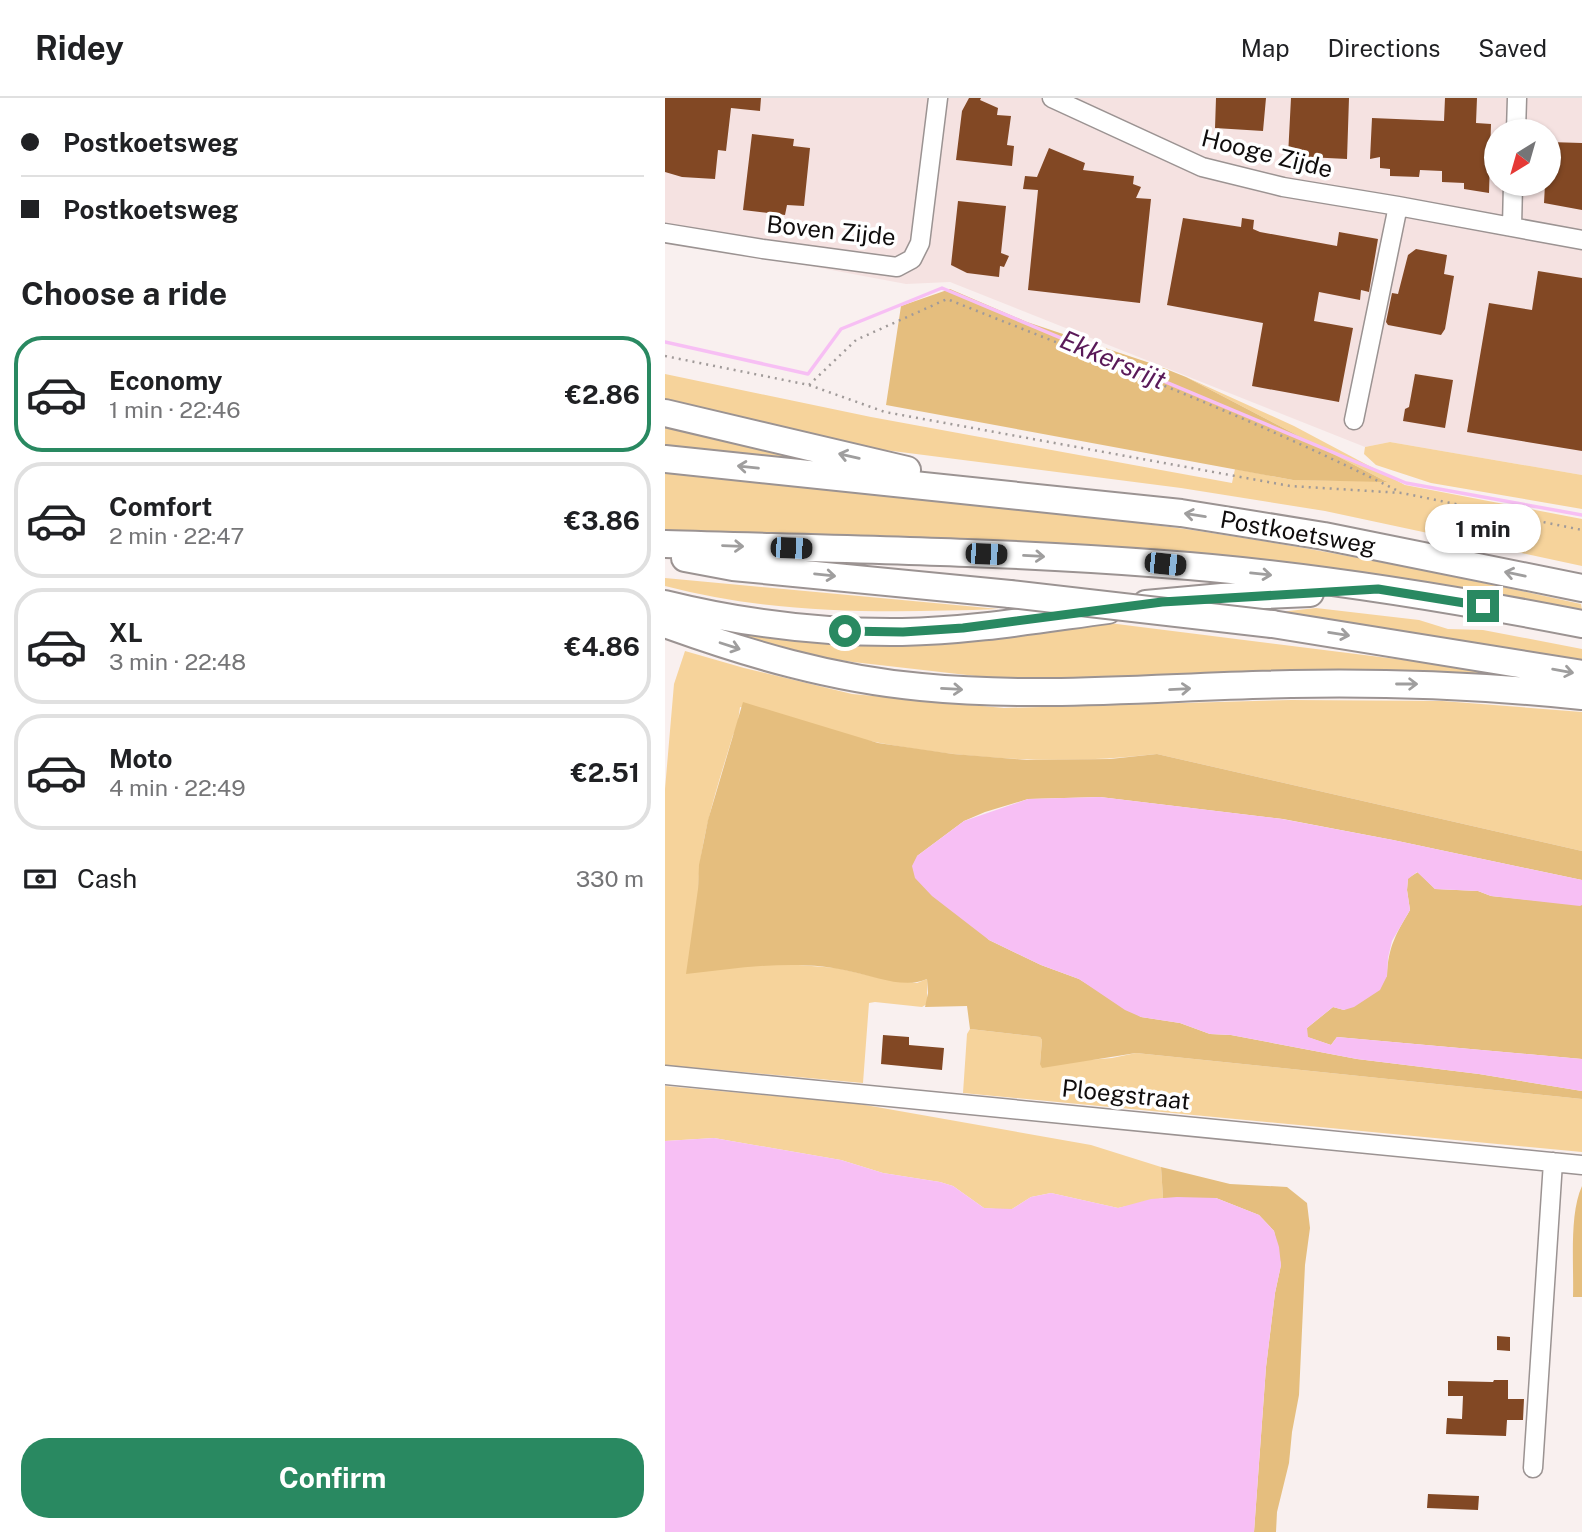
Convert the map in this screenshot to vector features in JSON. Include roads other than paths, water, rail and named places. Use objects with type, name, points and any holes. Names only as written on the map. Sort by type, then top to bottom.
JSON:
[{"type":"highway","name":"Postkoetsweg","points":[[665,413],[1011,494]]},
{"type":"highway","name":"Postkoetsweg","points":[[665,459],[1181,513],[1324,536],[1582,588]]},
{"type":"highway","name":"Postkoetsweg","points":[[665,544],[1124,561],[1378,589],[1582,624]]},
{"type":"highway","points":[[665,554],[733,566],[1272,624],[1582,674]]},
{"type":"highway","name":"Postkoetsweg","points":[[665,604],[709,615],[787,626],[903,632],[1030,620],[1162,602],[1378,589]]},
{"type":"highway","points":[[665,624],[778,662],[850,677],[921,687],[1002,692],[1109,693],[1291,684],[1443,684],[1582,696]]},
{"type":"street","name":"Boven Zijde","points":[[665,233],[762,250],[897,267],[912,259],[920,243],[938,98]]},
{"type":"street","name":"Hooge Zijde","points":[[1052,98],[1202,167],[1283,187],[1582,240]]},
{"type":"street","points":[[1516,119],[1517,98]]},
{"type":"street","points":[[1512,227],[1513,196]]},
{"type":"street","points":[[1354,420],[1398,206]]},
{"type":"street","name":"Ploegstraat","points":[[665,1075],[1582,1165]]},
{"type":"street","points":[[1533,1468],[1553,1162]]},
{"type":"waterway","name":"Ekkersrijt","points":[[665,342],[808,374],[841,329],[942,288],[1406,483],[1582,515]]}]
